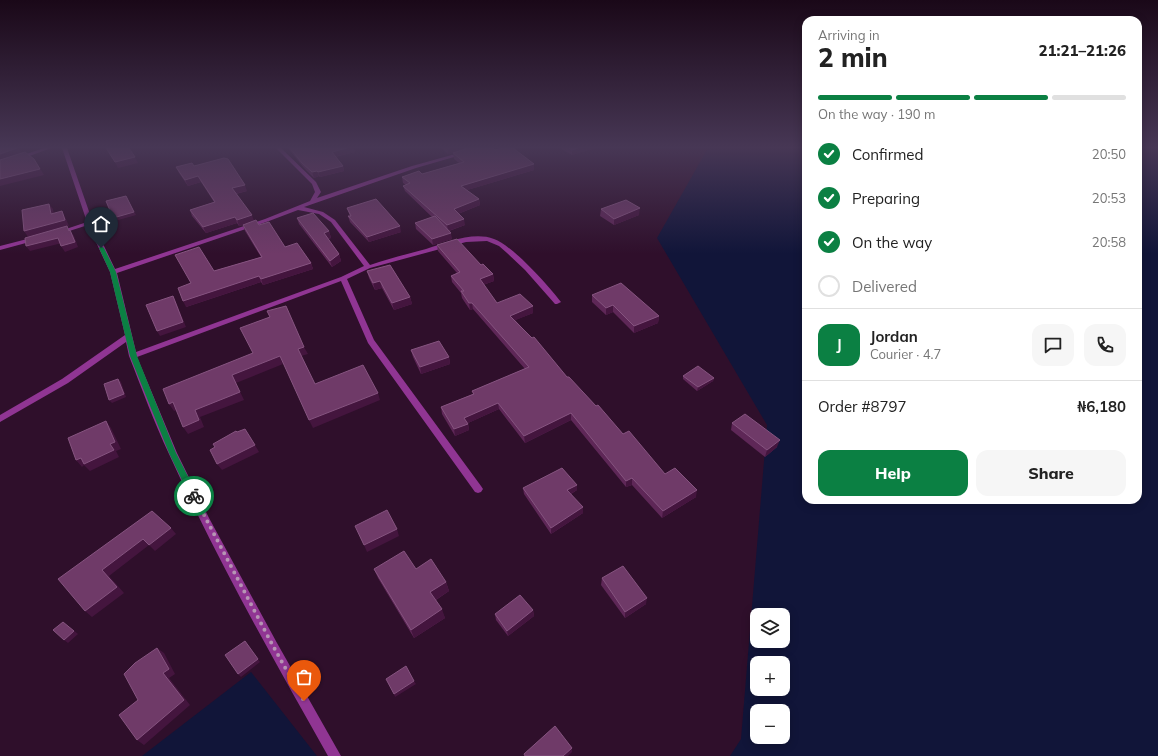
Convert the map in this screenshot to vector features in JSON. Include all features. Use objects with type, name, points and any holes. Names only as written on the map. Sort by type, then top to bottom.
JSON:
[{"type":"street","points":[[76,183],[90,223],[113,272],[133,356],[173,453],[206,521],[273,646],[335,756]]},
{"type":"street","points":[[312,202],[318,192],[313,183]]},
{"type":"street","points":[[113,272],[365,183]]},
{"type":"street","points":[[298,208],[321,213],[333,221],[368,267]]},
{"type":"street","points":[[52,234],[90,223]]},
{"type":"street","points":[[0,248],[45,236]]},
{"type":"street","points":[[133,356],[343,278],[368,267],[466,240],[479,238],[493,240],[502,245],[533,275],[557,302]]},
{"type":"street","points":[[343,278],[371,341],[478,489]]},
{"type":"street","points":[[0,419],[65,381],[129,336]]},
{"type":"shaded area","points":[[688,183],[802,183],[802,504],[1142,504],[1142,183],[1158,183],[1158,756],[730,756],[741,739],[750,630],[750,648],[790,648],[790,608],[752,608],[767,425],[657,238]]},
{"type":"shaded area","points":[[251,672],[317,756],[142,756]]},
{"type":"building","points":[[203,183],[244,183],[245,185],[232,188],[252,215],[237,220],[235,217],[203,227],[190,210],[215,202]]},
{"type":"building","points":[[409,183],[470,183],[461,186],[479,199],[454,209],[464,219],[447,225],[403,186]]},
{"type":"building","points":[[126,196],[134,212],[113,218],[106,201]]},
{"type":"building","points":[[376,199],[400,226],[367,237],[348,216],[351,216],[347,208]]},
{"type":"building","points":[[626,200],[640,208],[614,219],[601,209]]},
{"type":"building","points":[[49,204],[51,214],[62,211],[65,220],[24,231],[22,210]]},
{"type":"building","points":[[313,213],[329,231],[324,233],[339,254],[330,261],[297,218]]},
{"type":"building","points":[[435,216],[451,233],[432,239],[415,223]]},
{"type":"building","points":[[256,220],[259,225],[269,222],[285,247],[297,243],[311,263],[261,279],[259,276],[183,301],[178,288],[191,283],[175,255],[199,247],[214,271],[262,257],[243,225]]},
{"type":"building","points":[[67,226],[75,242],[61,246],[58,238],[26,246],[25,238]]},
{"type":"building","points":[[457,239],[481,265],[483,264],[493,274],[480,279],[497,303],[520,294],[533,306],[510,316],[532,338],[534,337],[567,377],[569,377],[596,406],[598,405],[623,434],[629,431],[665,474],[675,468],[697,490],[663,511],[632,478],[626,481],[571,413],[524,436],[498,403],[464,418],[468,424],[454,429],[441,407],[474,394],[472,391],[529,367],[472,303],[469,303],[461,291],[464,291],[451,276],[460,272],[437,245]]},
{"type":"building","points":[[390,265],[410,297],[392,303],[380,281],[373,283],[367,271]]},
{"type":"building","points":[[621,283],[659,316],[634,326],[613,305],[606,308],[592,295]]},
{"type":"building","points":[[173,296],[183,322],[157,331],[146,305]]},
{"type":"building","points":[[286,306],[304,347],[298,349],[315,384],[363,365],[378,393],[309,420],[280,356],[232,375],[240,392],[195,410],[199,420],[183,427],[173,402],[169,404],[163,389],[253,353],[240,328],[270,317],[267,311]]},
{"type":"building","points":[[439,341],[449,357],[420,367],[411,350]]},
{"type":"building","points":[[698,366],[714,378],[698,387],[683,376]]},
{"type":"building","points":[[118,379],[124,394],[109,400],[104,384]]},
{"type":"building","points":[[745,414],[780,440],[767,450],[732,423]]},
{"type":"building","points":[[106,421],[115,442],[110,444],[114,450],[84,464],[81,458],[76,460],[68,438]]},
{"type":"building","points":[[245,429],[255,445],[217,464],[210,450],[215,447],[213,444],[236,431]]},
{"type":"building","points":[[562,468],[577,485],[567,490],[583,507],[551,528],[523,488]]},
{"type":"building","points":[[387,510],[397,529],[364,545],[355,526]]},
{"type":"building","points":[[152,511],[171,528],[149,545],[143,539],[102,570],[117,587],[85,611],[58,579]]},
{"type":"building","points":[[404,551],[416,569],[431,559],[446,582],[430,592],[442,609],[411,630],[374,569]]},
{"type":"building","points":[[623,566],[647,598],[625,612],[602,578]]},
{"type":"building","points":[[520,595],[533,610],[507,631],[495,614]]},
{"type":"building","points":[[63,622],[74,631],[64,640],[53,630]]},
{"type":"building","points":[[245,641],[258,659],[238,674],[225,655]]},
{"type":"building","points":[[157,648],[169,669],[163,673],[184,700],[137,740],[119,715],[138,700],[124,674],[135,663]]},
{"type":"building","points":[[406,666],[414,681],[394,694],[386,679]]},
{"type":"building","points":[[555,726],[572,748],[563,756],[525,756],[524,754]]},
{"type":"way so far","points":[[194,496],[273,646],[304,701]]},
{"type":"route","points":[[101,248],[113,272],[133,356],[173,453],[194,496]]}]
